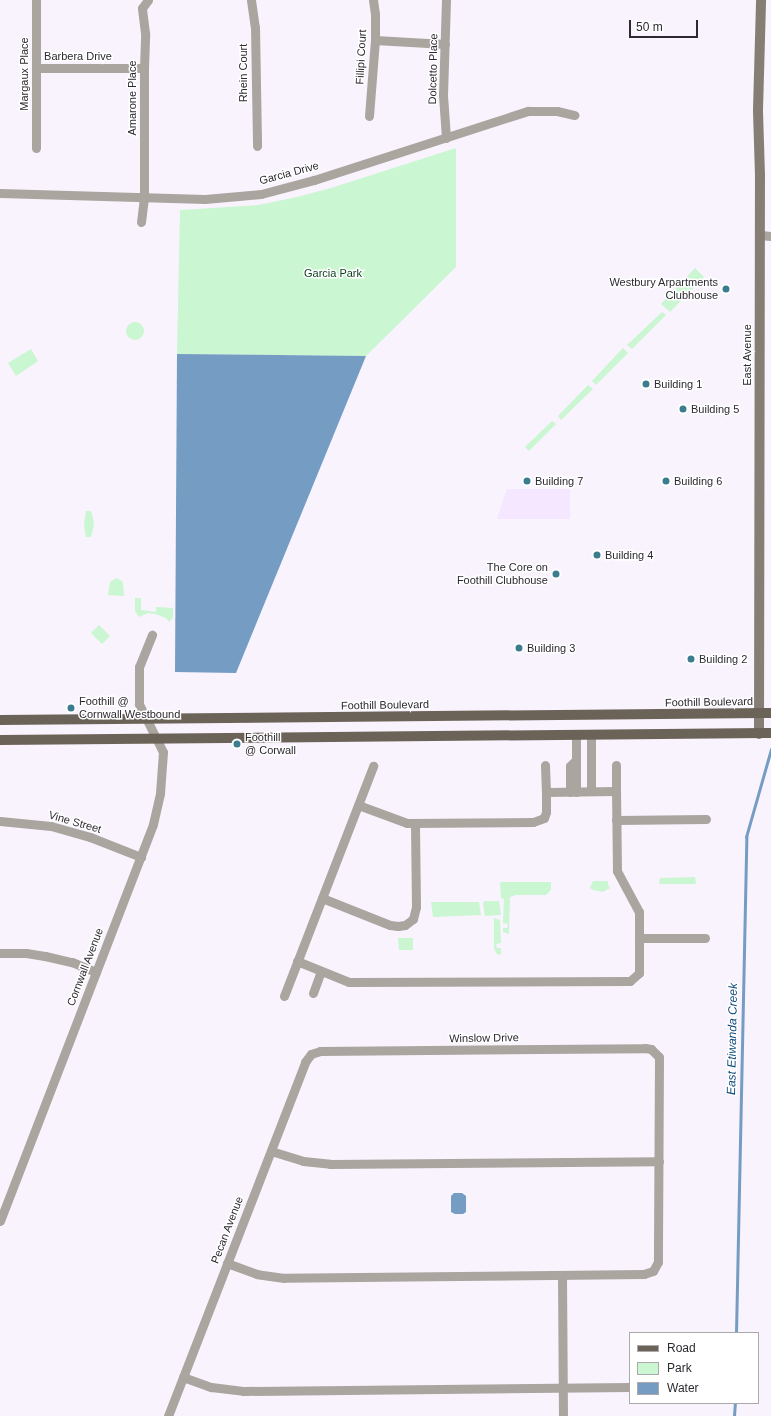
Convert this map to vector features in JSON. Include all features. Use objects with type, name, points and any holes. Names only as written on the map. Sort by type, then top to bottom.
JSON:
[{"type":"main road","name":"East Avenue","points":[[759,734],[760,235],[758,110],[761,0]]},
{"type":"main road","name":"Foothill Boulevard","points":[[0,720],[146,720],[771,713]]},
{"type":"main road","points":[[0,740],[591,736],[771,733]]},
{"type":"street","name":"Margaux Place","points":[[36,0],[36,148]]},
{"type":"street","name":"Amarone Place","points":[[141,222],[144,197],[145,33],[142,8],[147,0]]},
{"type":"street","name":"Rhein Court","points":[[251,0],[255,27],[257,146]]},
{"type":"street","name":"Fillipi Court","points":[[369,116],[375,14],[373,0]]},
{"type":"street","name":"Dolcetto Place","points":[[446,0],[443,95],[446,138]]},
{"type":"street","points":[[374,40],[445,44]]},
{"type":"street","name":"Barbera Drive","points":[[36,68],[144,68]]},
{"type":"street","name":"Garcia Drive","points":[[0,193],[205,199],[261,194],[314,180],[528,111],[557,111],[575,115]]},
{"type":"street","points":[[760,235],[771,236]]},
{"type":"street","name":"Cornwall Avenue","points":[[0,1220],[4,1200],[96,972],[153,824],[161,787],[163,752],[139,704],[139,667],[152,635]]},
{"type":"street","points":[[573,792],[576,760],[576,736]]},
{"type":"street","points":[[591,736],[591,791]]},
{"type":"street","points":[[358,805],[407,823],[540,820],[544,818],[546,812],[545,765]]},
{"type":"street","points":[[297,961],[349,982],[630,981],[639,973],[639,912],[617,871],[616,765]]},
{"type":"street","points":[[284,996],[373,766]]},
{"type":"street","points":[[546,792],[616,791]]},
{"type":"street","points":[[616,820],[706,819]]},
{"type":"street","name":"Vine Street","points":[[0,821],[51,826],[90,837],[141,857]]},
{"type":"street","points":[[322,898],[390,925],[398,926],[413,919],[416,908],[415,823]]},
{"type":"street","points":[[639,938],[705,938]]},
{"type":"street","points":[[0,953],[26,953],[45,956],[72,962],[96,972]]},
{"type":"street","points":[[313,993],[321,971]]},
{"type":"street","name":"Winslow Drive","points":[[311,1054],[320,1051],[645,1048],[656,1052],[660,1062],[659,1161]]},
{"type":"street","name":"Pecan Avenue","points":[[168,1416],[305,1062],[311,1054]]},
{"type":"street","points":[[227,1263],[257,1274],[284,1278],[644,1274],[653,1271],[658,1262],[659,1161],[330,1164],[302,1161],[271,1151]]},
{"type":"street","points":[[562,1275],[563,1416]]},
{"type":"street","points":[[183,1377],[211,1387],[232,1391],[629,1387]]},
{"type":"shaded area","points":[[507,489],[570,489],[570,519],[497,519]]},
{"type":"green space","name":"Garcia Park","points":[[456,148],[456,267],[366,356],[177,354],[180,210],[258,205],[297,197],[331,188]]},
{"type":"green space","points":[[695,268],[704,277],[670,312],[661,304]]},
{"type":"green space","points":[[662,312],[666,315],[632,349],[627,345]]},
{"type":"green space","points":[[131,322],[139,322],[144,327],[142,338],[139,340],[131,340],[126,335],[126,327]]},
{"type":"green space","points":[[623,348],[628,353],[596,385],[592,381]]},
{"type":"green space","points":[[31,349],[38,361],[16,376],[8,363]]},
{"type":"green space","points":[[588,385],[593,389],[561,420],[558,416]]},
{"type":"green space","points":[[552,421],[556,424],[529,451],[525,447]]},
{"type":"green space","points":[[86,511],[91,511],[93,518],[94,525],[91,537],[86,537],[85,532],[84,525]]},
{"type":"green space","points":[[117,578],[123,582],[124,596],[108,595],[110,582]]},
{"type":"green space","points":[[135,598],[141,598],[141,610],[156,612],[156,607],[173,608],[173,618],[169,622],[166,618],[148,613],[139,617],[135,611]]},
{"type":"green space","points":[[99,625],[110,636],[102,644],[91,633]]},
{"type":"green space","points":[[695,877],[696,884],[659,884],[660,878]]},
{"type":"green space","points":[[593,881],[608,881],[610,888],[603,892],[593,890],[590,888]]},
{"type":"green space","points":[[500,882],[551,882],[551,890],[546,895],[516,895],[510,897],[509,934],[503,932],[503,928],[507,928],[508,924],[503,923],[504,899],[501,898]]},
{"type":"green space","points":[[484,901],[499,901],[501,915],[485,916]]},
{"type":"green space","points":[[431,902],[479,902],[481,915],[433,917]]},
{"type":"green space","points":[[494,918],[500,920],[501,943],[496,944],[497,948],[501,948],[501,955],[497,954],[494,949]]},
{"type":"green space","points":[[398,938],[413,938],[413,950],[399,950]]},
{"type":"water","points":[[177,354],[366,356],[236,673],[175,672]]},
{"type":"water","points":[[454,1193],[462,1193],[466,1196],[466,1212],[463,1214],[455,1214],[451,1212],[451,1196]]},
{"type":"waterway","name":"East Etiwanda Creek","points":[[736,1332],[746,837],[771,749]]},
{"type":"waterway","name":"East Etiwanda Creek","points":[[734,1416],[735,1404]]},
{"type":"place","name":"Westbury Arpartments Clubhouse","points":[[726,289]]},
{"type":"place","name":"Building 1","points":[[646,384]]},
{"type":"place","name":"Building 5","points":[[683,409]]},
{"type":"place","name":"Building 7","points":[[527,481]]},
{"type":"place","name":"Building 6","points":[[666,481]]},
{"type":"place","name":"Building 4","points":[[597,555]]},
{"type":"place","name":"The Core on Foothill Clubhouse","points":[[556,574]]},
{"type":"place","name":"Building 3","points":[[519,648]]},
{"type":"place","name":"Building 2","points":[[691,659]]},
{"type":"place","name":"Foothill @ Cornwall Westbound","points":[[71,708]]},
{"type":"place","name":"Foothill @ Corwall","points":[[237,744]]}]
